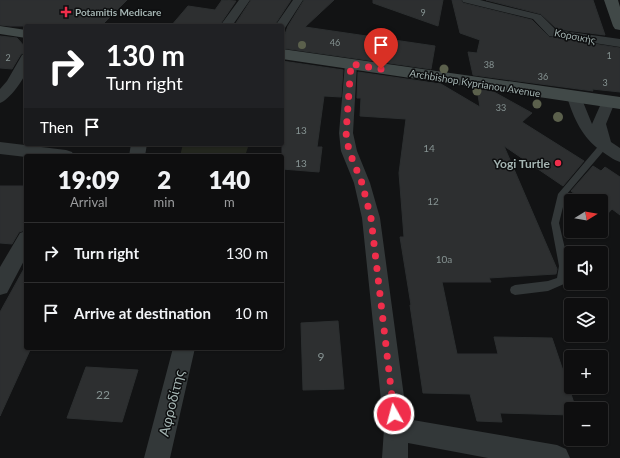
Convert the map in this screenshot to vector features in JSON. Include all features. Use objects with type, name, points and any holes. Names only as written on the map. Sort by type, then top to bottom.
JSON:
[{"type":"main road","points":[[611,0],[620,26]]},
{"type":"main road","points":[[0,30],[24,34]]},
{"type":"main road","name":"Archbishop Kyprianou Avenue","points":[[284,54],[574,98],[614,102]]},
{"type":"street","points":[[227,24],[245,0]]},
{"type":"street","points":[[282,24],[298,0]]},
{"type":"street","name":"Κορσικής","points":[[467,0],[541,19],[547,29],[553,33],[620,43]]},
{"type":"street","points":[[0,98],[13,83],[24,62]]},
{"type":"street","points":[[351,64],[346,133],[349,151],[362,183],[371,218],[396,430],[396,458]]},
{"type":"street","points":[[574,98],[583,122],[591,135],[620,156]]},
{"type":"street","name":"Archbishop Kyprianou Avenue","points":[[604,145],[599,124],[614,102]]},
{"type":"street","points":[[0,148],[50,154]]},
{"type":"street","points":[[0,286],[24,243]]},
{"type":"street","name":"Αφροδίτης","points":[[157,458],[184,350]]},
{"type":"street","points":[[396,430],[557,458]]},
{"type":"lane","points":[[515,290],[548,286],[561,281],[564,266],[555,223],[562,194],[604,145]]},
{"type":"shaded area","points":[[182,146],[248,146],[246,154],[180,154]]},
{"type":"building","points":[[0,0],[127,0],[103,24],[24,24],[24,26],[0,25]]},
{"type":"building","points":[[222,0],[236,1],[220,24],[173,24],[188,6],[215,10]]},
{"type":"building","points":[[251,0],[291,0],[275,24],[235,24]]},
{"type":"building","points":[[304,0],[334,0],[305,27],[435,46],[431,69],[284,48],[284,37],[288,26]]},
{"type":"building","points":[[373,0],[443,0],[438,26],[373,3]]},
{"type":"building","points":[[452,0],[461,0],[463,3],[532,20],[549,37],[620,48],[620,92],[592,89],[593,91],[473,75],[468,52],[477,53],[480,40],[460,33]]},
{"type":"building","points":[[486,0],[593,0],[605,35],[557,29],[541,14]]},
{"type":"building","points":[[0,36],[17,38],[24,46],[24,53],[21,54],[12,69],[0,68]]},
{"type":"building","points":[[284,61],[343,70],[341,97],[324,96],[317,147],[322,147],[319,172],[284,169],[284,154],[282,154],[282,146],[284,146]]},
{"type":"building","points":[[358,72],[441,84],[480,107],[477,89],[494,92],[532,113],[522,122],[584,161],[563,186],[504,146],[557,269],[556,274],[489,278],[491,282],[442,282],[457,354],[498,354],[494,337],[552,338],[564,374],[564,394],[571,394],[574,402],[564,402],[564,415],[500,413],[502,422],[477,421],[470,394],[423,393],[400,237],[404,237],[399,173],[406,119],[360,116],[361,98],[357,98]]},
{"type":"building","points":[[593,166],[601,171],[605,167],[620,177],[620,215],[612,209],[608,213],[608,194],[575,194],[571,191]]},
{"type":"building","points":[[0,186],[24,186],[24,231],[19,232],[12,244],[0,243]]},
{"type":"building","points":[[24,269],[24,350],[30,350],[0,416],[0,312]]},
{"type":"building","points":[[338,321],[344,389],[303,390],[301,323]]},
{"type":"building","points":[[86,367],[138,370],[122,422],[67,418]]},
{"type":"place","name":"Potamitis Medicare","points":[[66,12]]},
{"type":"place","name":"Yogi Turtle","points":[[558,163]]},
{"type":"route","points":[[381,69],[351,64],[346,133],[349,151],[362,183],[371,218],[394,414]]}]
